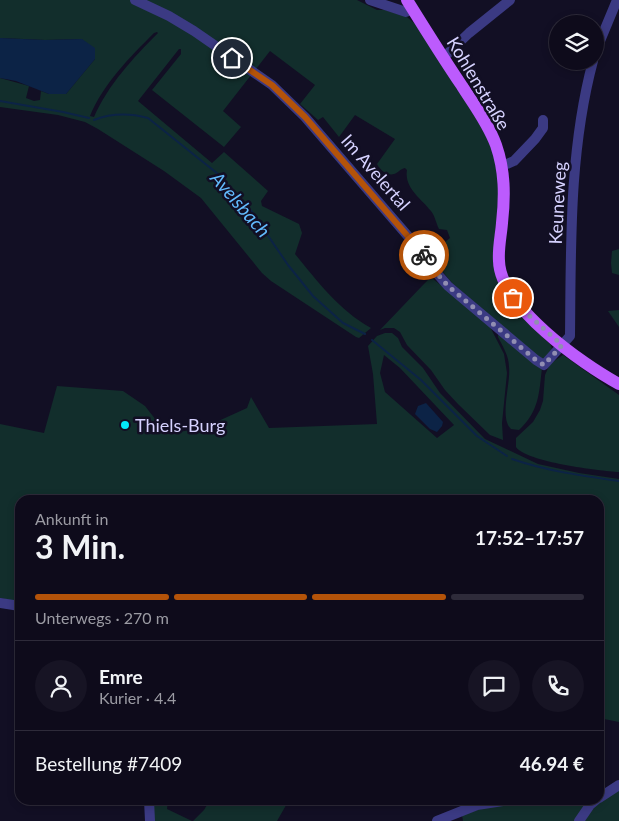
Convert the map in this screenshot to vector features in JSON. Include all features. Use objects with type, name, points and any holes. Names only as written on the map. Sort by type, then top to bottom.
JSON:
[{"type":"main road","name":"Kohlenstraße","points":[[410,5],[486,122],[496,145],[502,166],[505,195],[499,262],[503,282],[524,311],[562,345]]},
{"type":"main road","points":[[562,345],[600,374],[619,384]]},
{"type":"street","name":"Im Avelertal","points":[[135,0],[169,16],[194,31],[272,85],[305,117],[432,264],[434,270],[448,286],[536,360],[544,365],[562,345]]},
{"type":"street","points":[[370,0],[406,12],[410,5]]},
{"type":"street","points":[[444,57],[469,33],[510,0]]},
{"type":"street","points":[[604,30],[616,0]]},
{"type":"street","name":"Keuneweg","points":[[562,345],[570,336],[571,204],[578,133],[591,70]]},
{"type":"street","points":[[502,166],[514,161],[536,139],[543,128],[543,120]]},
{"type":"street","points":[[0,602],[15,605]]},
{"type":"street","points":[[604,792],[619,785]]},
{"type":"street","points":[[150,805],[150,821]]},
{"type":"street","points":[[437,821],[477,805]]},
{"type":"street","points":[[579,821],[591,805]]},
{"type":"green space","points":[[0,0],[357,0],[377,10],[385,10],[407,17],[420,28],[485,132],[494,155],[499,187],[493,260],[497,279],[511,307],[551,345],[552,349],[544,359],[540,358],[452,283],[429,255],[450,238],[447,230],[439,229],[432,213],[414,192],[408,182],[407,170],[405,168],[389,174],[377,164],[395,139],[355,115],[339,137],[323,117],[318,120],[300,104],[315,85],[270,51],[223,111],[241,127],[224,147],[152,90],[181,54],[181,49],[179,49],[138,101],[212,163],[224,152],[268,191],[261,201],[262,206],[299,224],[302,233],[295,254],[339,304],[359,321],[371,328],[359,338],[271,281],[262,273],[201,198],[164,171],[85,122],[58,115],[0,107],[0,78],[29,86],[26,98],[34,101],[40,100],[41,91],[49,94],[66,94],[95,59],[82,39],[0,38]],"holes":[[[154,33],[158,33],[130,62],[106,94],[94,117],[90,116],[95,104],[118,72]]]},
{"type":"green space","points":[[619,249],[619,275],[612,273],[611,263],[612,251]]},
{"type":"green space","points":[[433,279],[488,323],[504,354],[507,373],[502,423],[503,440],[490,435],[458,404],[431,370],[407,345],[400,332],[394,328],[380,330],[428,280]]},
{"type":"green space","points":[[619,310],[619,327],[608,311]]},
{"type":"green space","points":[[392,333],[398,338],[402,347],[423,368],[440,393],[485,439],[538,464],[619,479],[619,722],[604,719],[604,495],[15,495],[15,601],[0,598],[0,424],[44,433],[57,386],[123,391],[145,406],[167,434],[208,427],[247,408],[251,397],[269,428],[377,424],[373,374],[368,346],[377,336]],"holes":[[[384,355],[400,368],[454,425],[437,438],[385,392],[380,373]]]},
{"type":"green space","points":[[498,334],[542,368],[537,402],[531,416],[519,430],[511,429],[506,417],[509,363]]},
{"type":"green space","points":[[563,355],[619,395],[619,472],[581,468],[548,461],[534,457],[516,447],[516,438],[533,422],[540,410],[543,401],[545,375],[550,364]]},
{"type":"green space","points":[[619,788],[619,821],[584,821],[596,805],[604,805],[604,799]]},
{"type":"green space","points":[[153,805],[167,805],[167,809],[192,821],[154,821]]},
{"type":"green space","points":[[207,805],[286,805],[277,821],[193,821]]},
{"type":"green space","points":[[505,805],[584,805],[576,821],[463,821],[462,815],[484,808]]},
{"type":"water","points":[[0,38],[82,39],[95,48],[95,59],[66,94],[49,94],[16,81],[0,78]]},
{"type":"water","points":[[426,403],[443,422],[437,432],[430,429],[415,414],[418,406]]},
{"type":"waterway","name":"Avelsbach","points":[[0,101],[89,118]]},
{"type":"waterway","name":"Avelsbach","points":[[94,120],[107,116],[121,115],[148,118],[218,174],[252,212],[288,265],[313,296],[343,323],[365,334]]},
{"type":"waterway","name":"Avelsbach","points":[[372,340],[421,380],[477,436],[507,456]]},
{"type":"waterway","name":"Avelsbach","points":[[512,459],[552,470],[619,481]]},
{"type":"way so far","points":[[424,255],[448,286],[544,365],[562,345],[524,311],[513,298]]},
{"type":"place","name":"Thiels-Burg","points":[[125,425]]},
{"type":"route","points":[[232,58],[272,85],[305,117],[424,255]]}]
